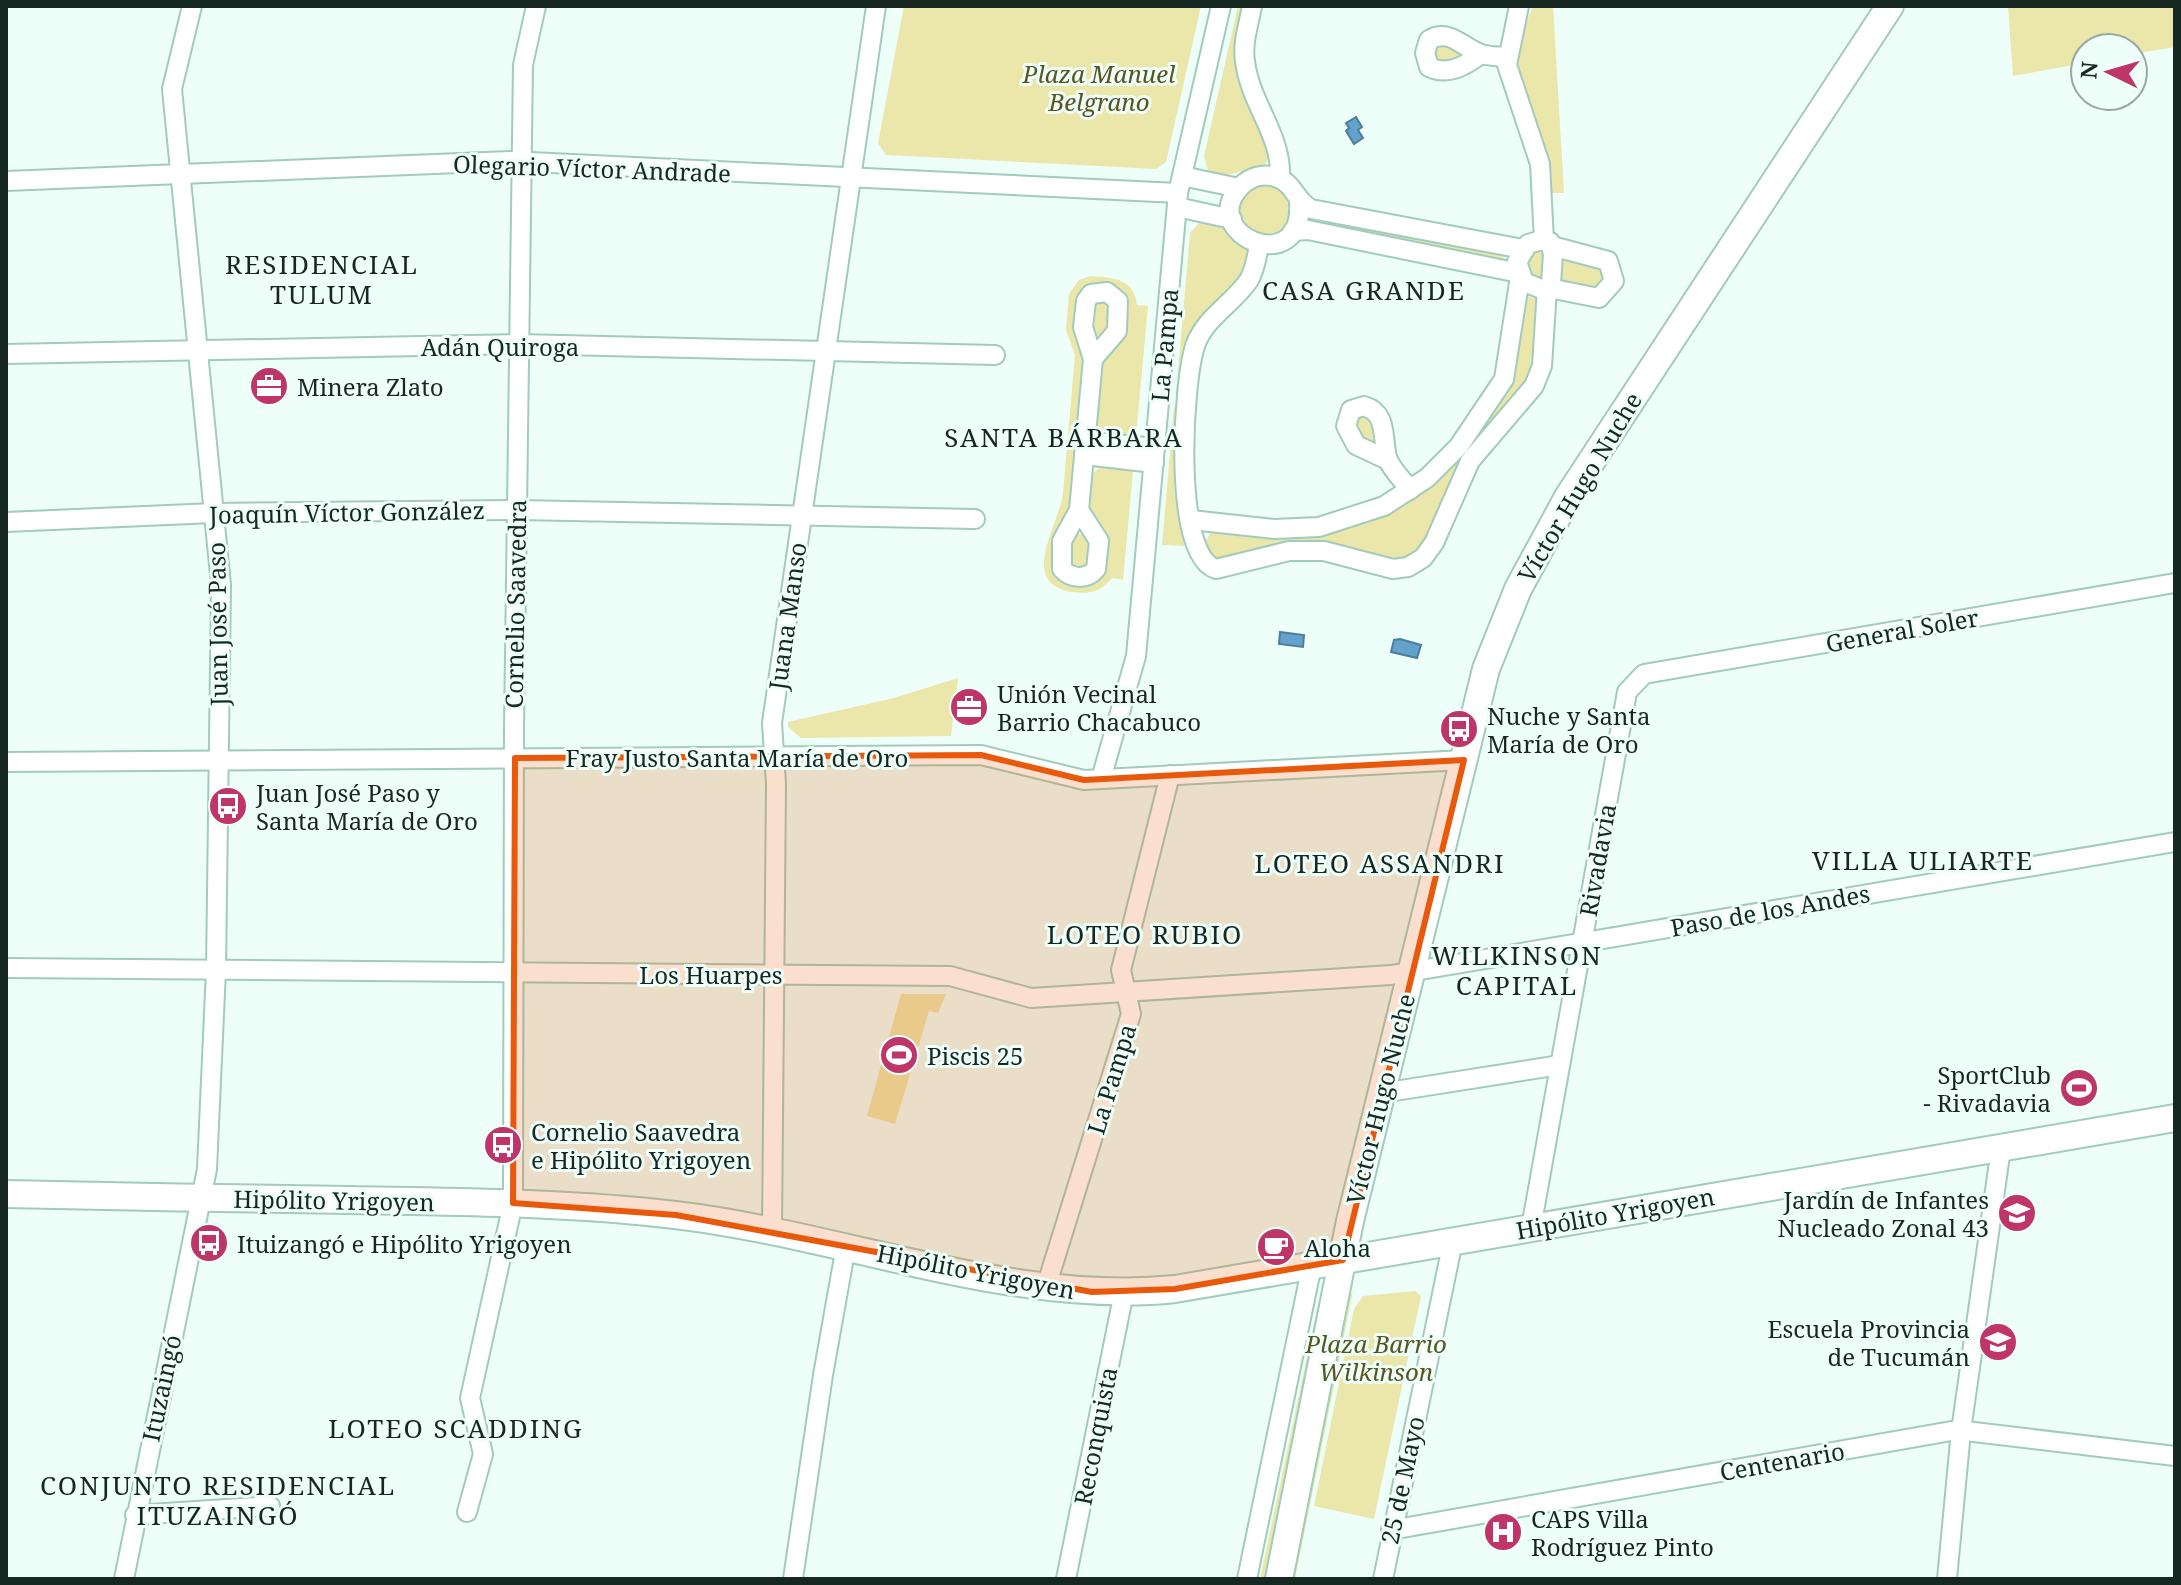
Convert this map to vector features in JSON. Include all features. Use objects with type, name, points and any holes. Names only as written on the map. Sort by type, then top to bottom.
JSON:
[{"type":"main road","name":"Víctor Hugo Nuche","points":[[1279,1579],[1343,1260],[1495,640],[1554,520],[1890,6]]},
{"type":"main road","name":"Hipólito Yrigoyen","points":[[6,1194],[513,1203],[676,1215],[772,1231],[1046,1287],[1124,1292],[1175,1289],[2175,1118]]},
{"type":"street","name":"Juan José Paso","points":[[192,6],[172,89],[221,585],[216,970],[207,1169],[201,1198]]},
{"type":"street","name":"Cornelio Saavedra","points":[[467,1512],[483,1454],[470,1398],[513,1203],[523,65],[536,6]]},
{"type":"street","name":"Juana Manso","points":[[772,1231],[772,723],[876,6]]},
{"type":"street","name":"La Pampa","points":[[1101,779],[1136,656],[1179,192],[1221,6]]},
{"type":"street","points":[[1252,6],[1245,62],[1254,98],[1277,142],[1280,178]]},
{"type":"street","points":[[1259,245],[1249,280],[1209,322],[1192,358],[1182,477],[1199,551],[1211,568],[1223,568],[1261,555],[1289,551],[1324,551],[1386,569],[1401,569],[1416,563],[1434,543],[1470,461],[1534,386],[1542,366],[1548,243],[1540,164],[1530,128],[1509,76],[1507,57],[1519,6]]},
{"type":"street","points":[[1481,54],[1507,57]]},
{"type":"street","name":"Olegario Víctor Andrade","points":[[6,181],[522,161],[1179,192]]},
{"type":"street","points":[[1254,176],[1280,178],[1295,191],[1300,213],[1293,231],[1282,241],[1259,245],[1239,233],[1232,219],[1232,201],[1239,188],[1254,176]]},
{"type":"street","points":[[1179,192],[1239,188]]},
{"type":"street","points":[[1179,192],[1232,219]]},
{"type":"street","points":[[1293,231],[1308,230],[1519,275],[1530,287],[1599,298],[1614,281],[1608,261],[1548,243],[1535,241],[1523,249],[1513,250],[1311,209],[1299,202]]},
{"type":"street","points":[[1191,520],[1274,529],[1319,527],[1370,511],[1410,490],[1450,457],[1499,388],[1510,351],[1519,275],[1517,262],[1523,249]]},
{"type":"street","name":"Adán Quiroga","points":[[6,354],[519,344],[995,355]]},
{"type":"street","points":[[1079,510],[1093,359]]},
{"type":"street","points":[[1159,400],[1188,402]]},
{"type":"street","points":[[1085,448],[1154,455]]},
{"type":"street","points":[[1388,460],[1410,490]]},
{"type":"street","name":"Joaquín Víctor González","points":[[6,522],[214,513],[517,510],[975,519]]},
{"type":"street","name":"General Soler","points":[[1632,683],[1644,674],[2175,583]]},
{"type":"street","name":"Rivadavia","points":[[1531,1228],[1627,692],[1632,683]]},
{"type":"street","name":"Fray Justo Santa María de Oro","points":[[6,762],[981,755],[1084,780],[1464,760]]},
{"type":"street","name":"La Pampa","points":[[1046,1287],[1131,1014],[1121,970],[1170,775]]},
{"type":"street","name":"Paso de los Andes","points":[[1412,971],[2175,842]]},
{"type":"street","name":"Los Huarpes","points":[[6,968],[950,976],[1031,998],[1391,975],[1412,971]]},
{"type":"street","points":[[1382,1093],[1560,1065]]},
{"type":"street","points":[[1947,1579],[1961,1431],[2001,1148]]},
{"type":"street","name":"Ituzaingó","points":[[124,1579],[201,1198]]},
{"type":"street","name":"25 de Mayo","points":[[1383,1579],[1453,1241]]},
{"type":"street","points":[[793,1579],[823,1375],[846,1246]]},
{"type":"street","points":[[1247,1579],[1312,1265]]},
{"type":"street","name":"Reconquista","points":[[1066,1579],[1124,1292]]},
{"type":"street","name":"Centenario","points":[[1391,1530],[1961,1431],[2175,1456]]},
{"type":"street","points":[[135,1515],[270,1506]]},
{"type":"highlighted area","points":[[981,755],[1084,780],[1464,760],[1343,1260],[1175,1289],[1092,1292],[676,1215],[513,1203],[515,758]]},
{"type":"green space","name":"Plaza Manuel Belgrano","points":[[904,6],[1201,6],[1166,162],[1156,169],[886,155],[878,143]]},
{"type":"green space","points":[[1238,6],[1246,6],[1237,52],[1237,71],[1265,137],[1268,159],[1260,167],[1226,175],[1209,175],[1204,156]]},
{"type":"green space","points":[[1533,6],[1553,6],[1564,193],[1552,193],[1545,148],[1524,91],[1518,63],[1519,40]]},
{"type":"green space","points":[[2008,6],[2175,6],[2175,47],[2149,51],[2149,32],[2069,32],[2069,66],[2013,76]]},
{"type":"green space","points":[[1447,44],[1461,52],[1462,57],[1451,64],[1433,60],[1434,45]]},
{"type":"green space","points":[[1265,184],[1283,192],[1291,210],[1283,228],[1265,236],[1247,228],[1239,210],[1247,192]]},
{"type":"green space","points":[[1307,216],[1502,256],[1505,259],[1308,222]]},
{"type":"green space","points":[[1201,221],[1225,225],[1249,250],[1249,255],[1235,285],[1209,307],[1196,325],[1179,395],[1176,394],[1190,233]]},
{"type":"green space","points":[[1537,249],[1546,249],[1545,281],[1530,279],[1522,260]]},
{"type":"green space","points":[[1562,255],[1603,266],[1605,280],[1595,291],[1557,287]]},
{"type":"green space","points":[[1091,276],[1122,281],[1132,289],[1137,305],[1148,306],[1136,436],[1105,434],[1095,424],[1101,365],[1124,336],[1129,301],[1124,291],[1113,286],[1089,285],[1077,296],[1075,328],[1083,356],[1070,511],[1056,537],[1053,568],[1060,580],[1086,585],[1102,578],[1105,534],[1089,507],[1090,476],[1099,468],[1133,471],[1123,580],[1112,578],[1099,589],[1079,593],[1056,587],[1047,578],[1044,565],[1063,493],[1075,355],[1066,330],[1069,294],[1079,280]]},
{"type":"green space","points":[[1527,296],[1541,300],[1533,373],[1417,556],[1393,563],[1334,547],[1215,561],[1204,543],[1212,531],[1383,512],[1504,391]]},
{"type":"green space","points":[[1103,300],[1109,303],[1111,326],[1098,336],[1091,330],[1094,303]]},
{"type":"green space","points":[[1174,407],[1182,407],[1174,491],[1185,546],[1162,545]]},
{"type":"green space","points":[[1358,414],[1372,418],[1377,445],[1358,434],[1353,421]]},
{"type":"green space","points":[[1078,534],[1087,535],[1092,543],[1088,564],[1078,569],[1071,564],[1070,543]]},
{"type":"green space","points":[[958,678],[951,736],[801,738],[788,727],[788,722],[894,698]]},
{"type":"green space","name":"Piscis 25","points":[[901,994],[946,994],[938,1013],[929,1011],[895,1124],[867,1116]]},
{"type":"green space","points":[[1353,1291],[1295,1579],[1291,1579],[1346,1302]]},
{"type":"green space","name":"Plaza Barrio Wilkinson","points":[[1415,1291],[1421,1296],[1374,1519],[1314,1506],[1354,1309],[1363,1296]]},
{"type":"green space","points":[[1319,1300],[1322,1304],[1266,1579],[1260,1579]]},
{"type":"water","points":[[1356,117],[1362,127],[1358,130],[1363,138],[1354,144],[1346,131],[1349,128],[1346,123]]},
{"type":"water","points":[[1280,632],[1304,635],[1303,647],[1279,644]]},
{"type":"water","points":[[1394,640],[1421,645],[1417,658],[1391,652]]},
{"type":"place","name":"Minera Zlato","points":[[269,386]]},
{"type":"place","name":"Unión Vecinal Barrio Chacabuco","points":[[969,707]]},
{"type":"place","name":"Nuche y Santa María de Oro","points":[[1459,729]]},
{"type":"place","name":"Juan José Paso y Santa María de Oro","points":[[228,806]]},
{"type":"place","name":"Piscis 25","points":[[899,1055]]},
{"type":"place","name":"SportClub - Rivadavia","points":[[2079,1088]]},
{"type":"place","name":"Cornelio Saavedra e Hipólito Yrigoyen","points":[[503,1145]]},
{"type":"place","name":"Jardín de Infantes Nucleado Zonal 43","points":[[2017,1213]]},
{"type":"place","name":"Ituizangó e Hipólito Yrigoyen","points":[[209,1243]]},
{"type":"place","name":"Aloha","points":[[1276,1247]]},
{"type":"place","name":"Escuela Provincia de Tucumán","points":[[1998,1342]]},
{"type":"place","name":"CAPS Villa Rodríguez Pinto","points":[[1503,1532]]},
{"type":"district","name":"RESIDENCIAL TULUM","points":[[322,279]]},
{"type":"district","name":"CASA GRANDE","points":[[1364,290]]},
{"type":"district","name":"SANTA BÁRBARA","points":[[1064,437]]},
{"type":"district","name":"VILLA ULIARTE","points":[[1923,860]]},
{"type":"district","name":"LOTEO ASSANDRI","points":[[1380,863]]},
{"type":"district","name":"LOTEO RUBIO","points":[[1145,934]]},
{"type":"district","name":"WILKINSON CAPITAL","points":[[1517,970]]},
{"type":"district","name":"LOTEO SCADDING","points":[[456,1428]]},
{"type":"district","name":"CONJUNTO RESIDENCIAL ITUZAINGÓ","points":[[218,1500]]}]
